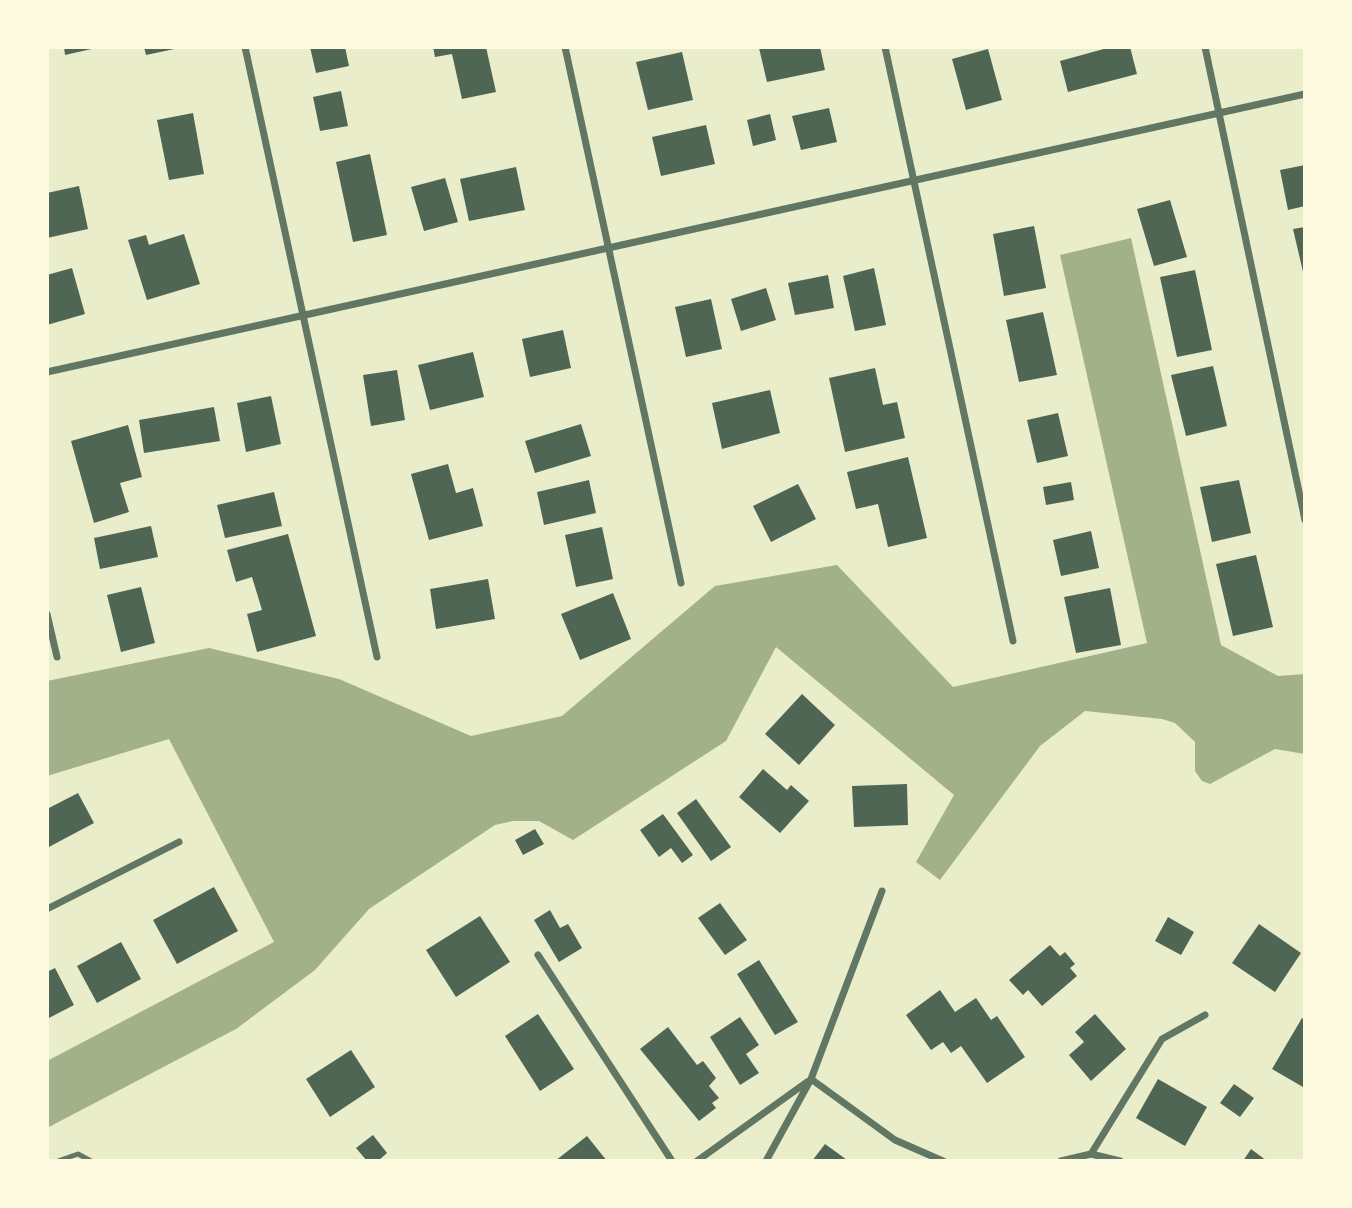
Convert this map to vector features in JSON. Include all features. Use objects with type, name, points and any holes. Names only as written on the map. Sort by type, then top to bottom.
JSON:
[{"type":"street","points":[[245,47],[377,657]]},
{"type":"street","points":[[565,47],[681,583]]},
{"type":"street","points":[[884,47],[1013,641]]},
{"type":"street","points":[[1205,47],[1305,520]]},
{"type":"street","points":[[47,372],[1305,94]]},
{"type":"street","points":[[47,614],[57,657]]},
{"type":"street","points":[[47,909],[179,842]]},
{"type":"street","points":[[766,1161],[811,1079],[882,891]]},
{"type":"street","points":[[538,956],[672,1161]]},
{"type":"street","points":[[1091,1154],[1162,1039],[1205,1015]]},
{"type":"street","points":[[697,1161],[811,1079]]},
{"type":"street","points":[[811,1079],[895,1140],[943,1161]]},
{"type":"street","points":[[1061,1161],[1091,1154],[1119,1161]]},
{"type":"lane","points":[[58,1161],[79,1154],[90,1161]]},
{"type":"shaded area","points":[[1131,238],[1221,645],[1278,676],[1305,674],[1305,754],[1275,749],[1210,784],[1202,781],[1195,771],[1195,742],[1175,723],[1162,719],[1085,711],[1040,746],[940,880],[916,862],[954,795],[776,647],[726,741],[573,840],[539,821],[513,821],[495,825],[369,909],[315,970],[236,1029],[47,1128],[47,1061],[274,942],[169,739],[47,776],[47,681],[209,648],[339,679],[471,736],[562,716],[715,586],[837,565],[953,687],[1147,643],[1060,255]]},
{"type":"building","points":[[64,47],[95,47],[96,48],[65,55]]},
{"type":"building","points":[[144,47],[179,47],[179,48],[146,55]]},
{"type":"building","points":[[310,47],[345,47],[349,66],[316,73]]},
{"type":"building","points":[[433,47],[486,47],[496,92],[462,99],[452,54],[435,57]]},
{"type":"building","points":[[820,47],[825,70],[767,82],[759,48]]},
{"type":"building","points":[[1111,47],[1130,47],[1137,74],[1068,92],[1060,61]]},
{"type":"building","points":[[988,49],[1002,100],[966,110],[952,59]]},
{"type":"building","points":[[682,52],[693,100],[648,110],[636,62]]},
{"type":"building","points":[[341,91],[348,126],[320,131],[313,97]]},
{"type":"building","points":[[829,108],[837,142],[801,150],[792,116]]},
{"type":"building","points":[[193,113],[204,174],[169,180],[157,120]]},
{"type":"building","points":[[770,114],[776,140],[753,146],[747,120]]},
{"type":"building","points":[[706,125],[715,164],[661,176],[652,137]]},
{"type":"building","points":[[370,154],[387,235],[353,242],[336,162]]},
{"type":"building","points":[[1305,165],[1305,206],[1288,210],[1280,170]]},
{"type":"building","points":[[516,167],[525,210],[469,221],[460,179]]},
{"type":"building","points":[[445,178],[458,222],[424,231],[411,187]]},
{"type":"building","points":[[79,186],[88,229],[47,238],[47,193]]},
{"type":"building","points":[[1170,200],[1187,257],[1154,266],[1137,209]]},
{"type":"building","points":[[1034,226],[1046,288],[1004,296],[993,234]]},
{"type":"building","points":[[1305,227],[1305,276],[1304,276],[1293,229]]},
{"type":"building","points":[[184,234],[200,284],[147,300],[128,240],[146,235],[149,245]]},
{"type":"building","points":[[72,268],[85,314],[47,325],[47,275]]},
{"type":"building","points":[[874,268],[886,325],[855,331],[843,276]]},
{"type":"building","points":[[1195,270],[1212,350],[1177,357],[1160,277]]},
{"type":"building","points":[[828,275],[834,308],[795,315],[788,283]]},
{"type":"building","points":[[766,288],[776,320],[741,331],[731,299]]},
{"type":"building","points":[[711,299],[722,349],[686,357],[675,307]]},
{"type":"building","points":[[1043,312],[1057,375],[1019,382],[1006,320]]},
{"type":"building","points":[[563,330],[571,368],[530,377],[522,339]]},
{"type":"building","points":[[473,352],[484,397],[430,410],[418,365]]},
{"type":"building","points":[[1213,366],[1227,426],[1186,436],[1171,375]]},
{"type":"building","points":[[875,368],[883,405],[897,402],[905,438],[845,452],[829,378]]},
{"type":"building","points":[[397,370],[405,420],[371,426],[363,375]]},
{"type":"building","points":[[770,390],[780,433],[722,449],[712,403]]},
{"type":"building","points":[[271,396],[281,444],[246,452],[237,403]]},
{"type":"building","points":[[214,407],[220,441],[144,453],[139,420]]},
{"type":"building","points":[[1058,413],[1068,456],[1037,463],[1027,420]]},
{"type":"building","points":[[581,424],[591,456],[535,473],[525,441]]},
{"type":"building","points":[[128,425],[142,477],[120,483],[129,512],[94,523],[71,441]]},
{"type":"building","points":[[908,457],[927,538],[888,547],[878,504],[856,509],[847,472]]},
{"type":"building","points":[[448,464],[456,493],[473,488],[483,526],[429,540],[411,474]]},
{"type":"building","points":[[589,480],[596,513],[544,525],[537,492]]},
{"type":"building","points":[[1239,480],[1251,533],[1212,542],[1200,487]]},
{"type":"building","points":[[1071,482],[1074,500],[1046,505],[1043,487]]},
{"type":"building","points":[[798,484],[816,519],[771,542],[753,506]]},
{"type":"building","points":[[274,492],[282,526],[225,538],[217,505]]},
{"type":"building","points":[[151,526],[158,557],[100,569],[94,538]]},
{"type":"building","points":[[602,527],[613,579],[576,587],[565,535]]},
{"type":"building","points":[[1091,531],[1099,568],[1061,576],[1053,540]]},
{"type":"building","points":[[288,534],[316,636],[257,652],[247,614],[262,610],[252,577],[236,582],[227,550]]},
{"type":"building","points":[[1256,555],[1273,627],[1233,636],[1216,564]]},
{"type":"building","points":[[488,579],[495,619],[436,629],[430,589]]},
{"type":"building","points":[[141,587],[155,643],[121,652],[107,595]]},
{"type":"building","points":[[1110,588],[1121,645],[1076,653],[1064,597]]},
{"type":"building","points":[[613,593],[631,639],[580,660],[561,614]]},
{"type":"building","points":[[802,694],[835,725],[799,765],[765,734]]},
{"type":"building","points":[[763,769],[787,790],[791,785],[809,801],[780,833],[739,797]]},
{"type":"building","points":[[907,784],[908,825],[854,827],[852,786]]},
{"type":"building","points":[[78,793],[94,823],[47,848],[47,809]]},
{"type":"building","points":[[696,799],[731,847],[711,861],[677,813]]},
{"type":"building","points":[[663,814],[693,855],[682,863],[671,848],[659,857],[640,830]]},
{"type":"building","points":[[535,829],[544,844],[523,855],[515,840]]},
{"type":"building","points":[[214,887],[238,931],[177,964],[153,920]]},
{"type":"building","points":[[720,903],[747,940],[725,955],[698,918]]},
{"type":"building","points":[[550,910],[560,928],[568,924],[582,948],[559,962],[534,920]]},
{"type":"building","points":[[480,916],[510,962],[456,997],[426,950]]},
{"type":"building","points":[[1168,917],[1194,932],[1181,955],[1155,941]]},
{"type":"building","points":[[1259,924],[1301,953],[1275,992],[1232,963]]},
{"type":"building","points":[[121,942],[141,979],[97,1003],[77,966]]},
{"type":"building","points":[[1050,945],[1060,956],[1065,952],[1075,964],[1070,968],[1077,976],[1042,1006],[1028,990],[1023,995],[1009,980]]},
{"type":"building","points":[[759,960],[798,1022],[775,1035],[737,974]]},
{"type":"building","points":[[55,968],[74,1005],[47,1019],[47,972]]},
{"type":"building","points":[[940,990],[955,1012],[976,998],[991,1020],[997,1016],[1025,1057],[987,1083],[961,1046],[951,1053],[943,1042],[931,1050],[906,1015]]},
{"type":"building","points":[[538,1014],[574,1069],[540,1091],[505,1036]]},
{"type":"building","points":[[1095,1014],[1126,1049],[1091,1081],[1069,1055],[1084,1042],[1075,1032]]},
{"type":"building","points":[[740,1017],[759,1045],[746,1054],[759,1073],[740,1085],[710,1037]]},
{"type":"building","points":[[1302,1018],[1305,1020],[1303,1087],[1272,1069]]},
{"type":"building","points":[[668,1027],[697,1065],[703,1061],[716,1078],[709,1086],[719,1098],[712,1103],[716,1108],[699,1121],[640,1049]]},
{"type":"building","points":[[351,1050],[375,1087],[330,1117],[306,1079]]},
{"type":"building","points":[[1158,1079],[1207,1107],[1185,1146],[1136,1118]]},
{"type":"building","points":[[1234,1084],[1254,1098],[1240,1117],[1220,1103]]},
{"type":"building","points":[[373,1135],[387,1153],[378,1161],[367,1161],[356,1148]]},
{"type":"building","points":[[587,1136],[607,1161],[555,1161]]},
{"type":"building","points":[[825,1144],[843,1157],[848,1161],[812,1161]]},
{"type":"building","points":[[1251,1149],[1267,1161],[1243,1161]]}]
